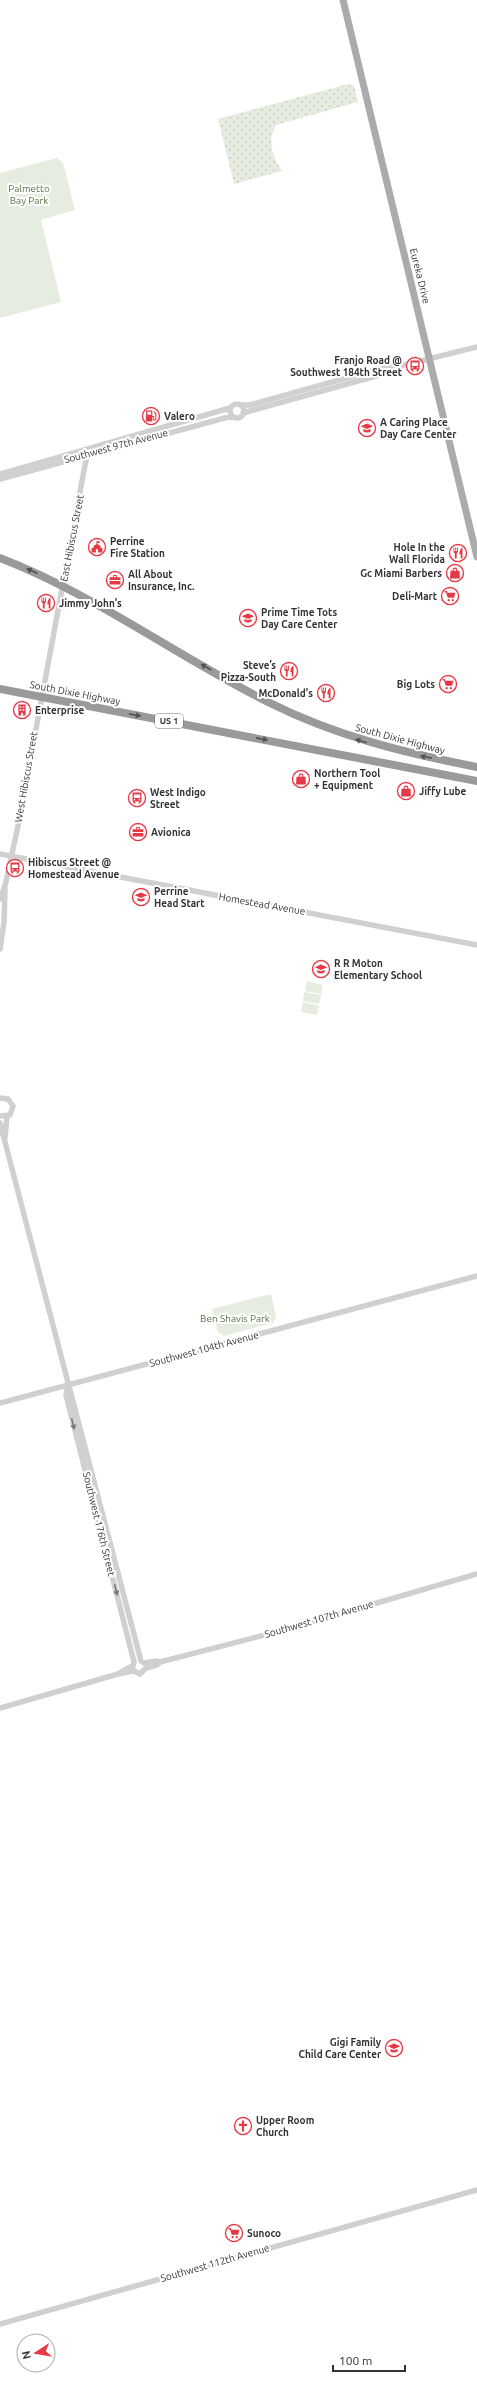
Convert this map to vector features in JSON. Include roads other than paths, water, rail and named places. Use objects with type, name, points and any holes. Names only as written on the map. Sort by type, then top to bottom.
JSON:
[{"type":"highway","name":"South Dixie Highway","points":[[0,558],[62,587],[269,702],[334,731],[399,751],[477,767]]},
{"type":"highway","name":"South Dixie Highway","points":[[0,689],[477,782]]},
{"type":"highway","points":[[396,766],[399,751]]},
{"type":"main road","name":"Eureka Drive","points":[[343,0],[477,557]]},
{"type":"street","points":[[400,366],[394,371],[243,413],[238,418],[232,416],[230,408],[234,404],[250,404],[393,365],[400,366],[477,347]]},
{"type":"street","points":[[241,405],[243,413]]},
{"type":"street","name":"Southwest 97th Avenue","points":[[0,479],[230,408]]},
{"type":"street","name":"Southwest 97th Avenue","points":[[0,474],[232,416]]},
{"type":"street","name":"East Hibiscus Street","points":[[41,697],[88,452]]},
{"type":"street","name":"West Hibiscus Street","points":[[12,856],[41,697]]},
{"type":"street","name":"Homestead Avenue","points":[[0,854],[477,945]]},
{"type":"street","points":[[0,899],[5,886],[12,856]]},
{"type":"street","points":[[0,949],[4,922],[5,886]]},
{"type":"street","name":"Southwest 176th Street","points":[[1,1099],[8,1099],[12,1103],[12,1112],[7,1116],[5,1138]]},
{"type":"street","points":[[0,1116],[7,1116]]},
{"type":"street","name":"Southwest 176th Street","points":[[0,1123],[68,1386],[66,1395],[138,1665]]},
{"type":"street","name":"Southwest 104th Avenue","points":[[0,1403],[477,1276]]},
{"type":"street","name":"Southwest 107th Avenue","points":[[0,1708],[118,1674],[138,1665],[157,1666],[160,1662],[284,1630],[477,1574]]},
{"type":"street","name":"Southwest 112th Avenue","points":[[0,2324],[477,2190]]},
{"type":"place","name":"Franjo Road @ Southwest 184th Street","points":[[415,366]]},
{"type":"place","name":"Valero","points":[[151,416]]},
{"type":"place","name":"A Caring Place Day Care Center","points":[[367,428]]},
{"type":"place","name":"Perrine Fire Station","points":[[97,547]]},
{"type":"place","name":"Hole In the Wall Florida","points":[[458,553]]},
{"type":"place","name":"Gc Miami Barbers","points":[[455,573]]},
{"type":"place","name":"All About Insurance, Inc.","points":[[115,580]]},
{"type":"place","name":"Deli-Mart","points":[[450,596]]},
{"type":"place","name":"Jimmy John's","points":[[46,603]]},
{"type":"place","name":"Prime Time Tots Day Care Center","points":[[248,618]]},
{"type":"place","name":"Steve’s Pizza-South","points":[[289,671]]},
{"type":"place","name":"Big Lots","points":[[448,684]]},
{"type":"place","name":"McDonald's","points":[[326,693]]},
{"type":"place","name":"Enterprise","points":[[22,710]]},
{"type":"place","name":"Northern Tool + Equipment","points":[[301,779]]},
{"type":"place","name":"Jiffy Lube","points":[[406,791]]},
{"type":"place","name":"West Indigo Street","points":[[137,798]]},
{"type":"place","name":"Avionica","points":[[138,832]]},
{"type":"place","name":"Hibiscus Street @ Homestead Avenue","points":[[15,868]]},
{"type":"place","name":"Perrine Head Start","points":[[141,897]]},
{"type":"place","name":"R R Moton Elementary School","points":[[321,969]]},
{"type":"place","name":"Gigi Family Child Care Center","points":[[394,2048]]},
{"type":"place","name":"Upper Room Church","points":[[243,2126]]},
{"type":"place","name":"Sunoco","points":[[234,2233]]},
{"type":"park label","name":"Palmetto Bay Park","points":[[29,194]]},
{"type":"park label","name":"Ben Shavis Park","points":[[235,1318]]}]
